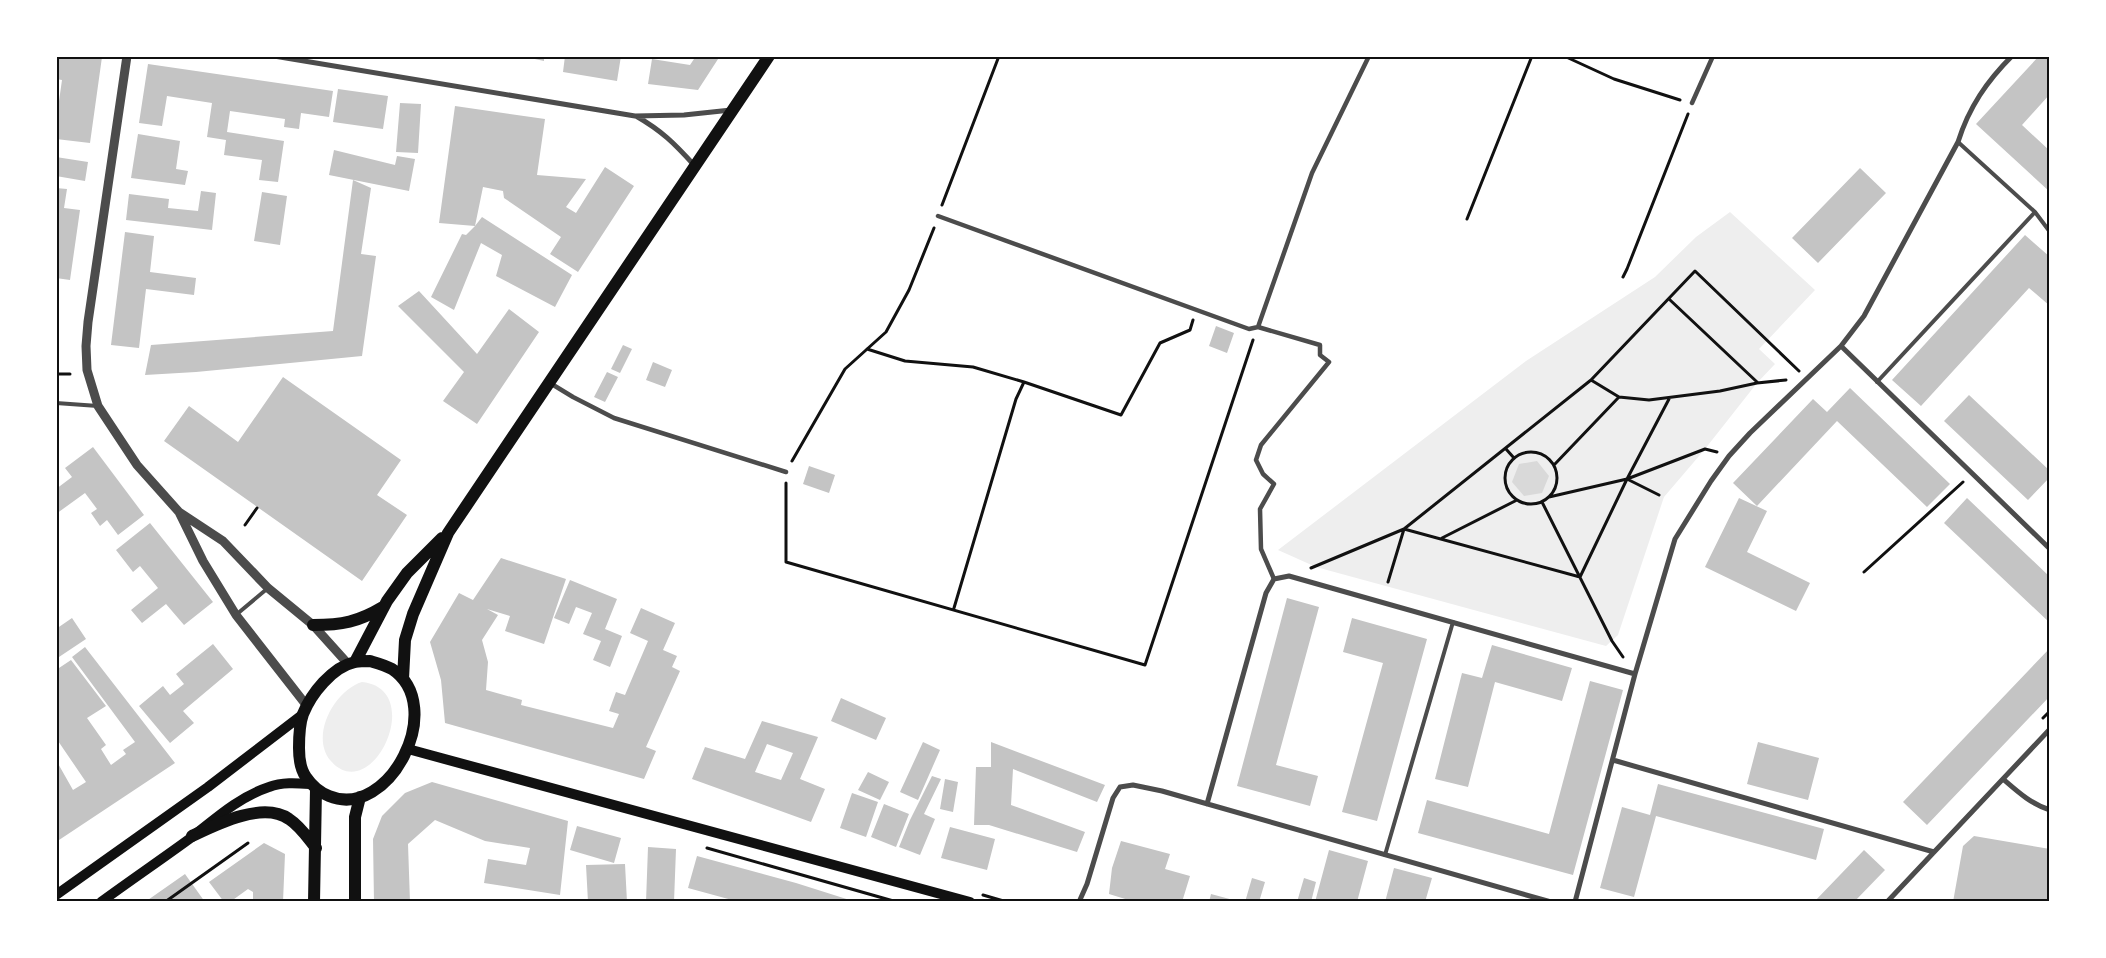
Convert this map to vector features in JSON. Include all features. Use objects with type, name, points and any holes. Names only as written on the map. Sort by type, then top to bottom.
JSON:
[{"type":"main road","points":[[403,679],[405,640],[413,614],[448,533],[769,56]]},
{"type":"main road","points":[[352,663],[383,607],[407,573],[448,533]]},
{"type":"main road","points":[[313,624],[334,625],[350,623],[365,618],[383,607]]},
{"type":"main road","points":[[56,895],[208,787],[305,710],[328,678],[352,663],[370,661],[381,664],[391,669],[403,679],[409,689],[414,705],[415,719],[408,749],[404,758],[390,776],[370,792],[360,797],[351,799],[332,798],[313,786],[304,774],[299,754],[299,732],[305,710]]},
{"type":"main road","points":[[408,749],[970,902]]},
{"type":"main road","points":[[101,902],[225,810],[268,787],[282,784],[313,786]]},
{"type":"main road","points":[[313,786],[316,848],[314,902]]},
{"type":"main road","points":[[355,902],[355,817],[360,797]]},
{"type":"main road","points":[[192,836],[232,820],[265,812],[289,819],[316,848]]},
{"type":"street","points":[[127,56],[88,322],[87,370],[98,406],[137,464],[179,512],[223,541],[268,588],[313,624],[352,663]]},
{"type":"street","points":[[274,56],[635,116],[684,115],[732,110]]},
{"type":"street","points":[[1258,327],[1312,173],[1369,56]]},
{"type":"street","points":[[1692,103],[1713,56]]},
{"type":"street","points":[[1575,902],[1635,674],[1675,539],[1711,480],[1729,456],[1750,433],[1841,346],[1864,316],[1958,142],[1965,118],[1993,75],[2012,56]]},
{"type":"street","points":[[635,116],[657,128],[694,165]]},
{"type":"street","points":[[938,216],[1249,328],[1258,327],[1320,345],[1320,355],[1329,362],[1261,445],[1256,460],[1263,474],[1274,484],[1260,509],[1261,549],[1274,579]]},
{"type":"street","points":[[1841,346],[2050,549]]},
{"type":"street","points":[[548,382],[572,398],[614,418],[786,472]]},
{"type":"street","points":[[179,512],[203,562],[236,615],[305,710]]},
{"type":"street","points":[[1207,804],[1266,593],[1274,579],[1289,576],[1635,674]]},
{"type":"street","points":[[1887,902],[2050,729]]},
{"type":"street","points":[[1613,760],[1934,852]]},
{"type":"street","points":[[2004,779],[2025,798],[2036,805],[2050,810]]},
{"type":"street","points":[[1079,902],[1087,884],[1113,798],[1120,787],[1133,785],[1162,791],[1551,902]]},
{"type":"lane","points":[[1958,142],[2035,212],[2050,232]]},
{"type":"lane","points":[[1877,382],[2035,212]]},
{"type":"lane","points":[[56,402],[98,406]]},
{"type":"lane","points":[[236,615],[268,588]]},
{"type":"lane","points":[[1385,855],[1453,622]]},
{"type":"path","points":[[999,56],[909,290],[886,332],[846,369],[786,472],[786,562],[954,608],[1145,665],[1258,327]]},
{"type":"path","points":[[1467,219],[1532,56]]},
{"type":"path","points":[[1564,56],[1614,78],[1692,103],[1623,277]]},
{"type":"path","points":[[1289,576],[1316,567],[1404,529],[1591,380],[1695,271],[1807,378]]},
{"type":"path","points":[[1669,299],[1757,383]]},
{"type":"path","points":[[867,349],[904,362],[973,367],[1121,415],[1160,343],[1190,330],[1196,310]]},
{"type":"path","points":[[56,374],[70,374]]},
{"type":"path","points":[[1591,380],[1619,397],[1649,400],[1669,399],[1720,391],[1757,383],[1807,378]]},
{"type":"path","points":[[954,608],[1016,398],[1024,382]]},
{"type":"path","points":[[1554,466],[1619,397]]},
{"type":"path","points":[[1580,577],[1669,399]]},
{"type":"path","points":[[1506,448],[1514,458]]},
{"type":"path","points":[[1549,497],[1627,480],[1705,449],[1729,456]]},
{"type":"path","points":[[1528,452],[1536,452],[1543,455],[1554,466],[1557,479],[1553,492],[1542,502],[1525,504],[1511,495],[1505,480],[1506,472],[1514,458],[1528,452]]},
{"type":"path","points":[[1864,572],[1972,474]]},
{"type":"path","points":[[1627,480],[1660,494]]},
{"type":"path","points":[[1441,539],[1517,500]]},
{"type":"path","points":[[1542,502],[1612,641],[1635,674]]},
{"type":"path","points":[[245,524],[257,508]]},
{"type":"path","points":[[1404,529],[1580,577]]},
{"type":"path","points":[[1388,582],[1404,529]]},
{"type":"path","points":[[165,902],[248,843]]},
{"type":"shaded area","points":[[1730,212],[1815,290],[1759,349],[1775,364],[1757,383],[1664,497],[1618,635],[1606,646],[1316,567],[1278,550],[1526,361],[1655,277],[1696,237]]},
{"type":"shaded area","points":[[1537,461],[1549,476],[1542,493],[1524,496],[1512,482],[1519,464]]},
{"type":"shaded area","points":[[362,682],[381,689],[391,704],[392,723],[386,742],[376,759],[362,769],[346,771],[330,760],[325,750],[324,726],[328,715],[343,694]]},
{"type":"building","points":[[56,56],[102,57],[90,143],[56,139],[56,122],[62,80],[56,79]]},
{"type":"building","points":[[521,56],[544,56],[544,61]]},
{"type":"building","points":[[565,56],[621,56],[617,81],[563,72]]},
{"type":"building","points":[[696,56],[720,56],[698,90],[648,84],[652,59],[690,65]]},
{"type":"building","points":[[2039,56],[2050,56],[2050,94],[2022,125],[2050,151],[2050,192],[1976,124]]},
{"type":"building","points":[[148,64],[333,91],[329,117],[301,113],[299,129],[284,127],[285,119],[230,111],[227,132],[284,141],[278,182],[259,180],[262,160],[224,155],[226,140],[207,137],[212,103],[167,96],[162,126],[139,123]]},
{"type":"building","points":[[338,89],[388,96],[383,129],[333,122]]},
{"type":"building","points":[[400,103],[421,104],[418,153],[396,152]]},
{"type":"building","points":[[455,106],[545,119],[537,175],[586,179],[566,207],[576,213],[605,167],[634,186],[578,272],[550,254],[561,237],[504,198],[503,191],[483,187],[475,226],[439,223]]},
{"type":"building","points":[[138,134],[180,141],[176,169],[188,171],[185,185],[131,178]]},
{"type":"building","points":[[334,150],[395,165],[397,156],[415,159],[409,191],[329,175]]},
{"type":"building","points":[[56,157],[88,162],[85,181],[56,176]]},
{"type":"building","points":[[1860,168],[1886,193],[1818,263],[1792,238]]},
{"type":"building","points":[[353,180],[371,188],[361,254],[376,256],[362,356],[145,375],[151,345],[333,331]]},
{"type":"building","points":[[56,188],[67,189],[64,208],[80,210],[70,280],[56,278]]},
{"type":"building","points":[[201,191],[216,193],[212,230],[126,220],[129,194],[169,199],[168,208],[198,211]]},
{"type":"building","points":[[262,192],[287,196],[280,245],[254,241]]},
{"type":"building","points":[[482,217],[572,275],[555,307],[496,276],[502,255],[481,243],[454,310],[431,297],[462,234],[466,235]]},
{"type":"building","points":[[125,232],[154,236],[150,272],[196,278],[194,295],[146,289],[139,348],[111,345]]},
{"type":"building","points":[[2025,235],[2050,257],[2050,306],[2029,288],[1921,406],[1892,380]]},
{"type":"building","points":[[419,291],[477,354],[509,309],[539,332],[477,424],[443,401],[464,372],[398,306]]},
{"type":"building","points":[[1216,326],[1234,333],[1227,353],[1209,346]]},
{"type":"building","points":[[623,345],[632,349],[620,373],[611,369]]},
{"type":"building","points":[[653,362],[672,370],[665,387],[646,380]]},
{"type":"building","points":[[607,372],[618,377],[605,402],[594,397]]},
{"type":"building","points":[[283,377],[401,460],[377,495],[407,515],[362,581],[164,441],[189,406],[238,442]]},
{"type":"building","points":[[1850,388],[1950,484],[1927,507],[1837,421],[1757,506],[1733,483],[1813,399],[1827,412]]},
{"type":"building","points":[[1969,395],[2050,471],[2050,477],[2028,500],[1944,421]]},
{"type":"building","points":[[93,447],[144,515],[118,535],[107,520],[100,526],[91,513],[97,509],[85,493],[56,514],[56,489],[72,477],[65,468]]},
{"type":"building","points":[[809,466],[835,475],[829,493],[803,484]]},
{"type":"building","points":[[1739,498],[1767,511],[1747,552],[1810,583],[1796,611],[1705,567]]},
{"type":"building","points":[[1967,498],[2050,577],[2050,623],[1944,523]]},
{"type":"building","points":[[150,523],[213,602],[184,625],[166,604],[142,623],[131,610],[158,588],[140,566],[133,572],[116,550]]},
{"type":"building","points":[[501,558],[566,579],[544,644],[505,631],[510,616],[487,609],[498,615],[482,640],[488,662],[486,690],[522,700],[521,705],[613,728],[619,714],[609,711],[616,692],[625,695],[648,641],[630,633],[641,608],[675,623],[663,650],[677,656],[672,667],[680,671],[646,747],[656,751],[644,779],[445,723],[441,680],[430,642],[459,593],[473,600]]},
{"type":"building","points":[[570,580],[617,599],[605,629],[622,636],[610,667],[593,660],[601,641],[583,634],[592,613],[576,607],[569,624],[554,618]]},
{"type":"building","points":[[1287,598],[1319,607],[1276,765],[1318,776],[1310,806],[1237,786]]},
{"type":"building","points":[[72,618],[86,639],[56,659],[56,629]]},
{"type":"building","points":[[1352,618],[1427,639],[1377,821],[1342,812],[1383,663],[1343,652]]},
{"type":"building","points":[[213,644],[233,669],[183,711],[194,723],[170,743],[139,706],[163,686],[170,695],[184,684],[176,674]]},
{"type":"building","points":[[1492,645],[1572,668],[1562,701],[1495,682],[1468,787],[1435,779],[1462,673],[1482,678]]},
{"type":"building","points":[[85,647],[175,763],[56,842],[56,760],[73,790],[86,782],[56,738],[56,670],[71,660],[106,706],[87,718],[106,745],[101,749],[111,765],[126,754],[123,750],[135,742],[72,657]]},
{"type":"building","points":[[2050,648],[2050,696],[1927,825],[1903,802]]},
{"type":"building","points":[[1590,681],[1623,690],[1573,875],[1418,833],[1427,800],[1549,834]]},
{"type":"building","points":[[841,698],[886,718],[876,740],[831,721]]},
{"type":"building","points":[[762,721],[818,737],[800,779],[825,789],[811,822],[692,779],[705,747],[745,759]],"holes":[[[767,744],[793,753],[781,780],[755,772]]]},
{"type":"building","points":[[923,742],[940,750],[918,800],[900,792]]},
{"type":"building","points":[[991,742],[1105,785],[1097,802],[1013,769],[1011,805],[1085,832],[1077,852],[989,825],[974,825],[976,767],[991,767]]},
{"type":"building","points":[[1758,742],[1819,758],[1808,800],[1747,784]]},
{"type":"building","points":[[868,772],[889,782],[880,800],[858,790]]},
{"type":"building","points":[[932,776],[941,779],[924,814],[935,819],[920,855],[899,847]]},
{"type":"building","points":[[945,779],[958,782],[953,812],[940,809]]},
{"type":"building","points":[[432,782],[568,821],[560,895],[484,883],[488,859],[526,865],[530,848],[485,841],[435,820],[408,844],[410,902],[374,902],[373,839],[382,816],[405,793]]},
{"type":"building","points":[[1658,784],[1824,829],[1816,860],[1656,816],[1634,897],[1600,888],[1622,807],[1650,815]]},
{"type":"building","points":[[852,793],[878,802],[866,837],[840,828]]},
{"type":"building","points":[[884,804],[909,814],[896,847],[871,837]]},
{"type":"building","points":[[577,826],[621,838],[614,863],[570,850]]},
{"type":"building","points":[[950,827],[995,839],[987,870],[941,858]]},
{"type":"building","points":[[1974,836],[2050,849],[2050,902],[1953,902],[1963,846]]},
{"type":"building","points":[[1121,841],[1170,854],[1165,869],[1190,876],[1182,902],[1135,902],[1109,894],[1112,868]]},
{"type":"building","points":[[264,843],[285,854],[283,902],[253,902],[253,892],[248,889],[230,902],[224,902],[209,882]]},
{"type":"building","points":[[648,847],[676,849],[674,902],[646,902]]},
{"type":"building","points":[[1329,850],[1368,861],[1357,902],[1315,902]]},
{"type":"building","points":[[1864,850],[1885,870],[1854,902],[1814,902]]},
{"type":"building","points":[[697,856],[796,883],[856,902],[731,902],[732,900],[688,888]]},
{"type":"building","points":[[625,864],[627,902],[588,902],[586,865]]},
{"type":"building","points":[[1394,868],[1432,878],[1425,902],[1385,902]]},
{"type":"building","points":[[185,874],[205,902],[145,902]]},
{"type":"building","points":[[1252,878],[1265,882],[1259,902],[1245,902]]},
{"type":"building","points":[[1304,878],[1316,882],[1311,902],[1297,902]]},
{"type":"building","points":[[1211,894],[1237,901],[1237,902],[1209,902]]}]
